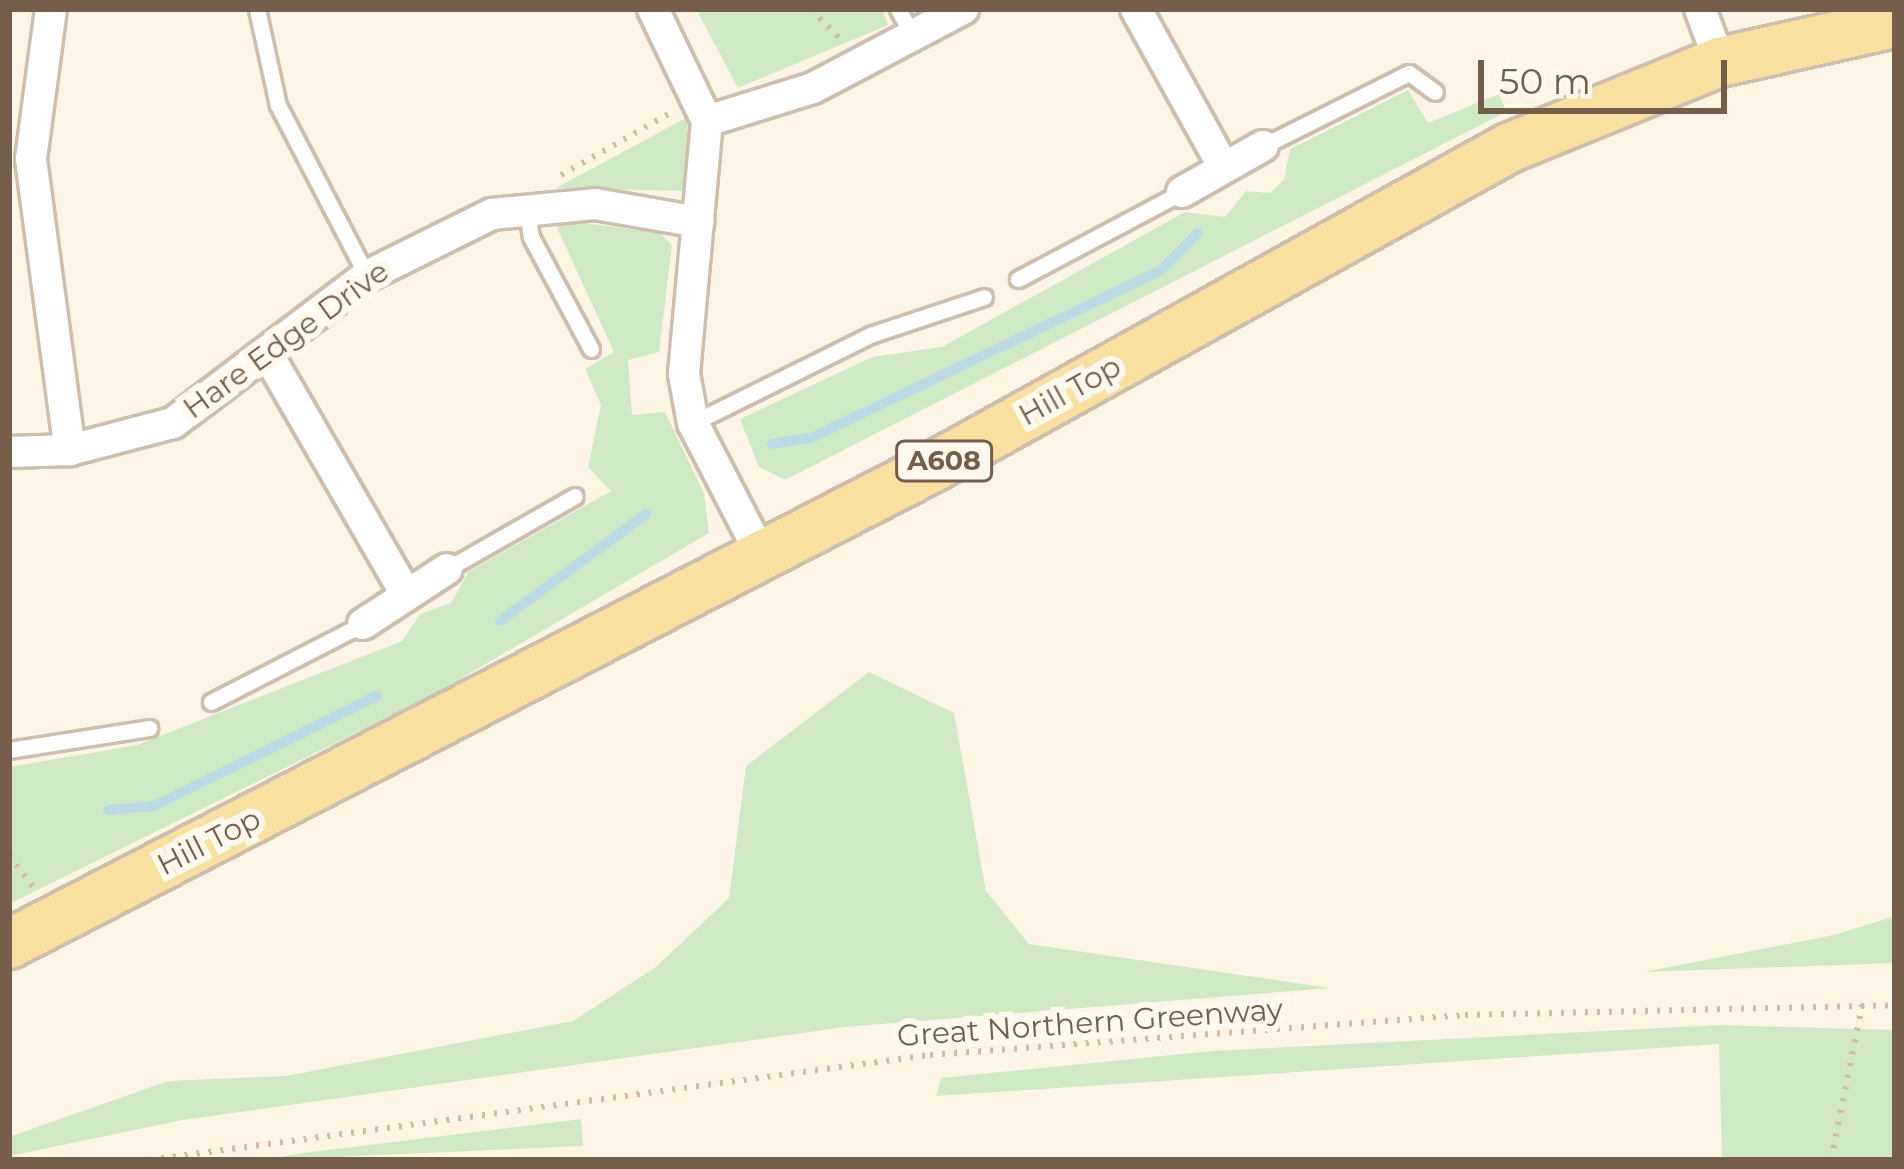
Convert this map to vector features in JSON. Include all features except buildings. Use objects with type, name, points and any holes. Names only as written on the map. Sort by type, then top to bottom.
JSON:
[{"type":"main road","name":"Hill Top","points":[[9,944],[762,556],[1509,148],[1720,62],[1895,23]]},
{"type":"street","points":[[51,9],[31,159],[70,451]]},
{"type":"street","points":[[653,9],[694,81],[707,121],[684,374],[693,423],[762,556]]},
{"type":"street","points":[[707,121],[855,66],[906,23],[964,9]]},
{"type":"street","points":[[1136,9],[1223,166]]},
{"type":"street","points":[[1700,9],[1720,62]]},
{"type":"street","points":[[1182,191],[1263,146]]},
{"type":"street","name":"Hare Edge Drive","points":[[9,452],[70,451],[173,423],[367,275],[457,226],[531,205],[698,222]]},
{"type":"street","points":[[268,355],[404,591]]},
{"type":"street","points":[[363,624],[404,591],[448,569]]},
{"type":"lane","points":[[257,9],[278,105],[367,275]]},
{"type":"lane","points":[[1263,146],[1409,73],[1436,92]]},
{"type":"lane","points":[[1018,279],[1182,191]]},
{"type":"lane","points":[[531,205],[531,237],[591,349]]},
{"type":"lane","points":[[693,423],[870,335],[984,297]]},
{"type":"lane","points":[[448,569],[575,496]]},
{"type":"lane","points":[[211,703],[363,624]]},
{"type":"lane","points":[[9,750],[149,728]]},
{"type":"path","points":[[811,9],[855,66]]},
{"type":"path","points":[[531,205],[536,188],[669,116],[670,94],[694,81]]},
{"type":"path","points":[[1831,1160],[1862,1005]]},
{"type":"path","name":"Great Northern Greenway","points":[[149,1160],[930,1055],[1465,1015],[1895,1005]]},
{"type":"green space","points":[[696,9],[882,9],[888,25],[738,88]]},
{"type":"green space","points":[[1408,90],[1428,123],[1499,94],[1506,112],[785,480],[759,467],[740,419],[872,357],[942,347],[1185,212],[1225,217],[1246,191],[1270,193],[1284,180],[1290,149]]},
{"type":"green space","points":[[686,118],[695,177],[683,191],[556,188]]},
{"type":"green space","points":[[553,219],[660,233],[672,245],[659,352],[628,360],[632,415],[665,412],[704,493],[709,533],[433,695],[9,904],[9,767],[137,745],[402,641],[420,614],[451,603],[468,572],[611,491],[588,467],[601,405],[585,369],[614,352]]},
{"type":"green space","points":[[869,672],[954,713],[986,891],[1029,944],[1330,988],[845,1027],[183,1120],[9,1156],[9,1137],[168,1081],[286,1076],[573,1021],[656,967],[729,898],[746,766]]},
{"type":"green space","points":[[1895,916],[1895,963],[1644,972],[1834,935]]},
{"type":"green space","points":[[1720,1025],[1895,1030],[1895,1160],[1722,1160],[1719,1044],[936,1096],[941,1078],[1212,1051]]},
{"type":"green space","points":[[581,1119],[583,1146],[263,1160],[303,1153]]},
{"type":"waterway","points":[[772,444],[811,438],[1161,270],[1198,233]]},
{"type":"waterway","points":[[500,621],[646,514]]},
{"type":"waterway","points":[[108,810],[154,806],[377,696]]}]
